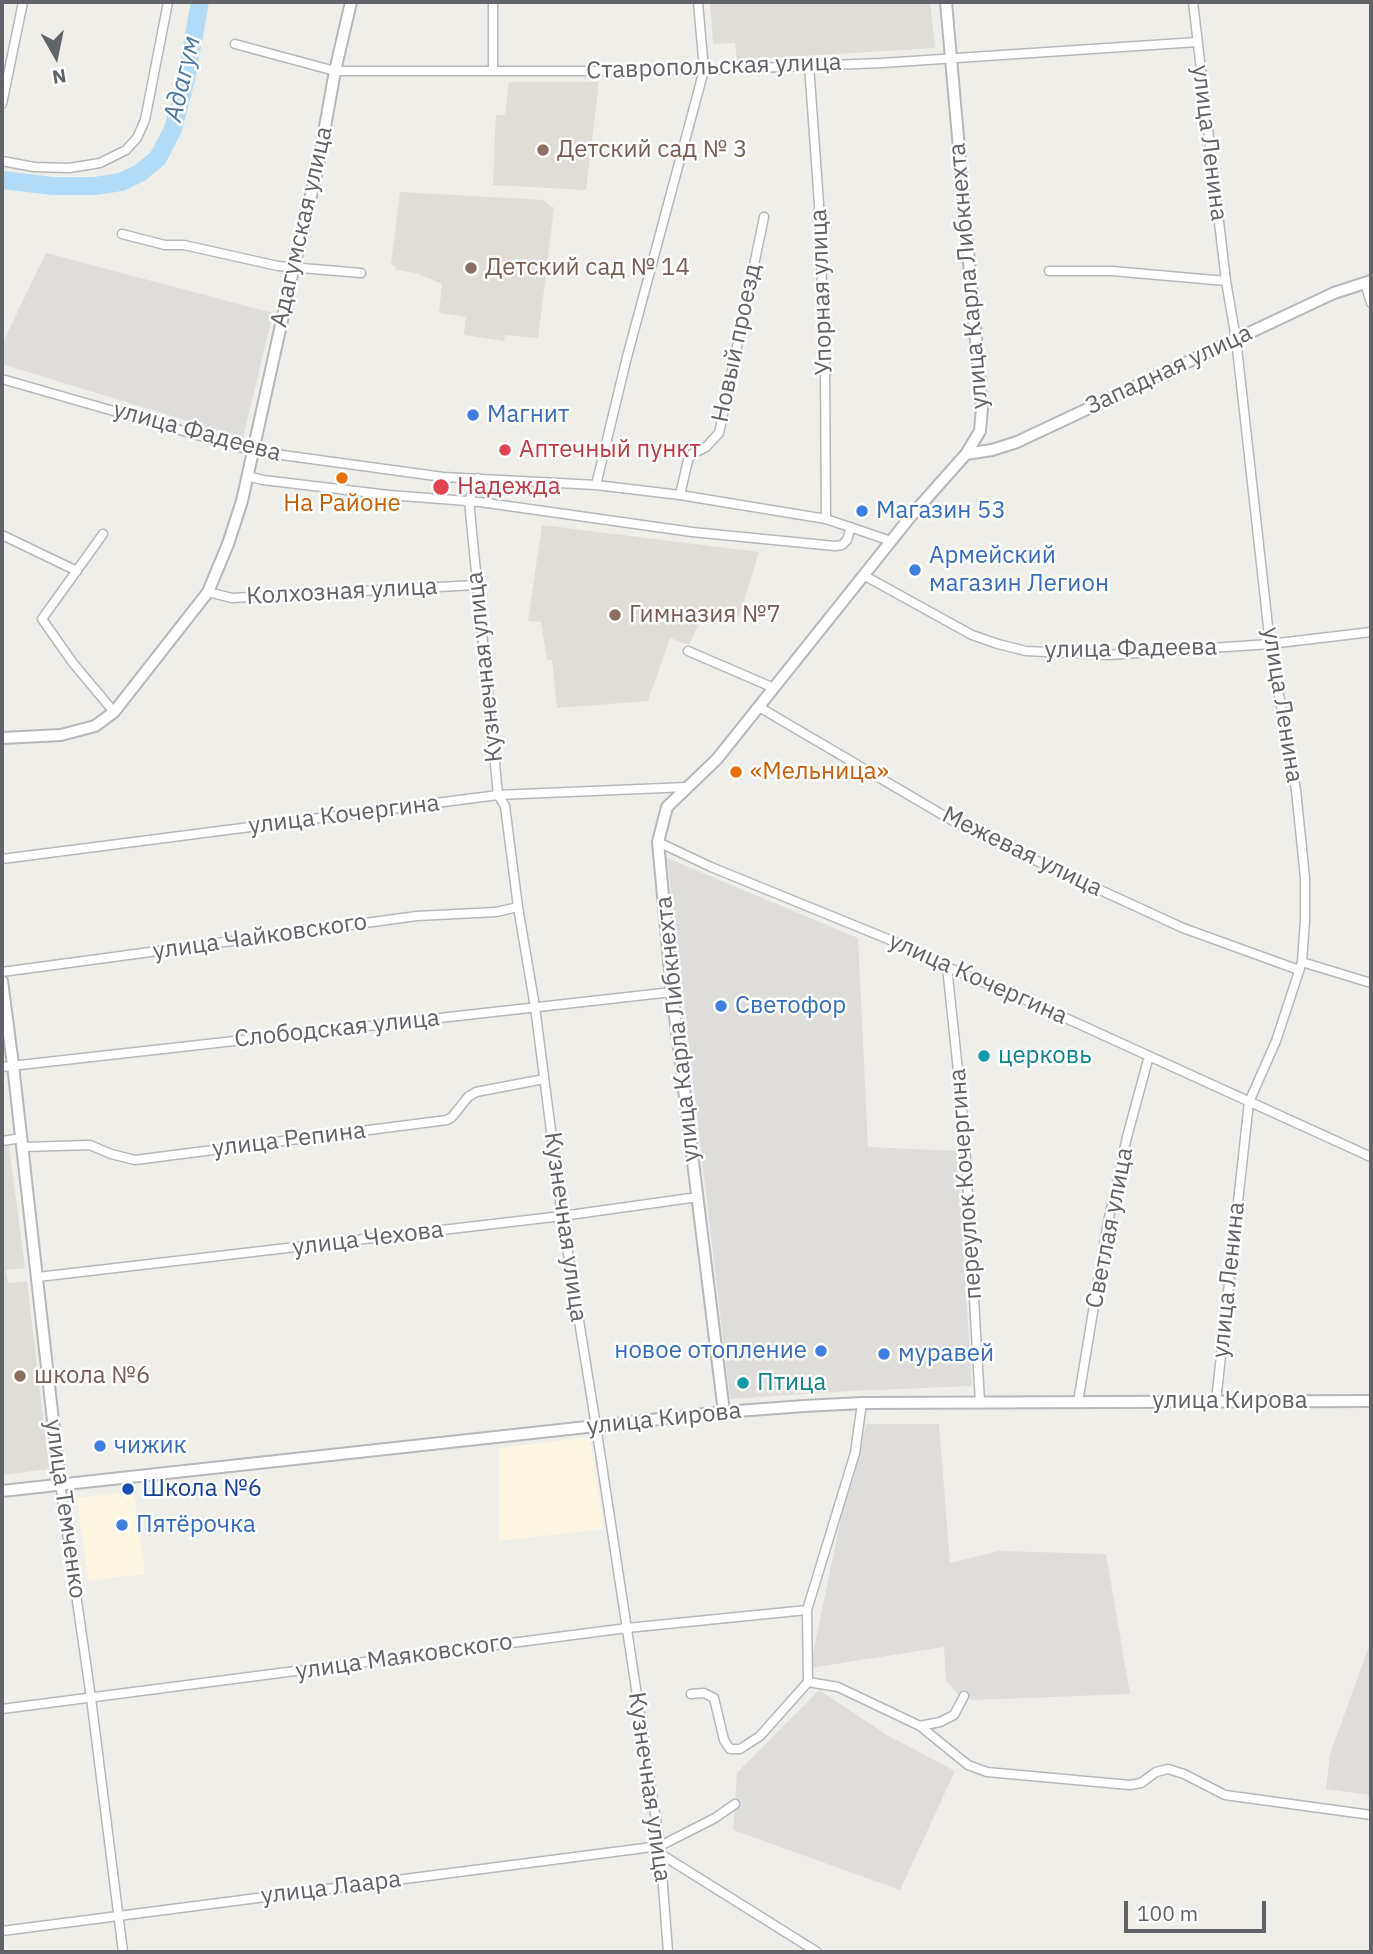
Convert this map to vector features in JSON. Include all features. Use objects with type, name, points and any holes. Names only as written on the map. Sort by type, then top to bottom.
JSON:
[{"type":"main road","name":"Адагумская улица","points":[[253,452],[318,166],[351,2]]},
{"type":"main road","name":"улица Карла Либкнехта","points":[[724,1412],[672,992],[658,842],[667,807],[717,759],[891,541],[966,454],[979,431],[982,408],[946,2]]},
{"type":"main road","name":"Западная улица","points":[[966,454],[1017,442],[1334,293],[1368,282]]},
{"type":"main road","name":"Колхозная улица","points":[[2,738],[61,735],[81,731],[94,726],[114,712],[208,592],[242,501],[253,452]]},
{"type":"main road","name":"улица Темченко","points":[[2,981],[8,1066],[22,1143],[60,1483]]},
{"type":"main road","name":"улица Кирова","points":[[2,1492],[60,1483],[724,1412],[862,1403],[1371,1401]]},
{"type":"street","points":[[2,104],[23,2]]},
{"type":"street","points":[[2,161],[34,167],[69,168],[100,163],[126,150],[137,138],[145,120],[168,2]]},
{"type":"street","points":[[492,71],[493,2]]},
{"type":"street","points":[[596,485],[627,357],[704,70],[698,2]]},
{"type":"street","name":"улица Ленина","points":[[1193,2],[1226,281],[1236,338],[1270,644],[1296,790],[1306,919],[1300,966],[1276,1041],[1249,1102],[1216,1401]]},
{"type":"street","name":"Ставропольская улица","points":[[235,44],[335,71],[492,71],[704,70],[882,63],[1197,42]]},
{"type":"street","name":"Упорная улица","points":[[809,65],[819,204],[825,366],[826,519]]},
{"type":"street","name":"Новый проезд","points":[[680,495],[688,460],[692,454],[714,441],[719,433],[764,217]]},
{"type":"street","points":[[122,234],[165,245],[184,246],[278,266],[362,273]]},
{"type":"street","points":[[1049,271],[1112,271],[1226,281]]},
{"type":"street","points":[[1368,282],[1371,303]]},
{"type":"street","name":"улица Фадеева","points":[[2,379],[253,452],[443,477],[596,485],[680,495],[826,519],[891,541]]},
{"type":"street","name":"улица Фадеева","points":[[247,476],[376,493],[469,501],[692,532],[835,546],[842,545],[847,540],[851,527]]},
{"type":"street","points":[[469,501],[478,478]]},
{"type":"street","name":"Кузнечная улица","points":[[469,501],[498,795],[505,806],[562,1216],[660,1850],[668,1952]]},
{"type":"street","points":[[103,534],[42,619],[73,663],[114,712]]},
{"type":"street","points":[[2,535],[77,571]]},
{"type":"street","name":"улица Фадеева","points":[[865,576],[972,635],[998,645],[1026,651],[1108,655],[1270,644],[1371,632]]},
{"type":"street","name":"Колхозная улица","points":[[208,592],[232,598],[476,585]]},
{"type":"street","points":[[688,651],[775,688]]},
{"type":"street","name":"Межевая улица","points":[[759,707],[965,828],[1183,928],[1300,966],[1371,983]]},
{"type":"street","name":"улица Кочергина","points":[[2,859],[498,795],[687,787]]},
{"type":"street","name":"улица Кочергина","points":[[658,842],[711,867],[900,944],[1371,1157]]},
{"type":"street","name":"улица Чайковского","points":[[2,972],[417,916],[496,912],[518,907]]},
{"type":"street","name":"переулок Кочергина","points":[[947,967],[964,1127],[981,1402]]},
{"type":"street","name":"Слободская улица","points":[[8,1066],[672,992]]},
{"type":"street","name":"Светлая улица","points":[[1078,1402],[1107,1227],[1149,1056]]},
{"type":"street","name":"улица Репина","points":[[2,1141],[90,1145],[135,1160],[447,1120],[467,1097],[476,1092],[544,1079]]},
{"type":"street","name":"улица Чехова","points":[[38,1277],[562,1216],[698,1197]]},
{"type":"street","points":[[691,1694],[704,1693],[714,1698],[724,1740],[730,1749],[740,1749],[760,1737],[808,1682],[807,1610],[855,1452],[862,1403]]},
{"type":"street","name":"улица Темченко","points":[[60,1483],[92,1698],[122,1952]]},
{"type":"street","name":"улица Маяковского","points":[[2,1709],[627,1628],[807,1610]]},
{"type":"street","points":[[808,1682],[838,1686],[919,1726],[968,1765],[987,1772],[1130,1785],[1142,1783],[1156,1772],[1168,1769],[1225,1795],[1371,1815]]},
{"type":"street","points":[[919,1726],[940,1722],[954,1715],[964,1696]]},
{"type":"street","name":"улица Лаара","points":[[2,1931],[660,1850],[735,1804]]},
{"type":"street","points":[[660,1850],[817,1952]]},
{"type":"shaded area","points":[[710,2],[930,2],[935,48],[737,60],[735,43],[713,44]]},
{"type":"shaded area","name":"Детский сад № 3","points":[[509,82],[599,82],[586,190],[493,185],[496,115],[505,115]]},
{"type":"shaded area","name":"Детский сад № 14","points":[[400,192],[543,200],[554,208],[538,338],[505,335],[504,341],[464,335],[466,317],[439,313],[442,284],[416,273],[396,270],[395,266],[391,265]]},
{"type":"shaded area","points":[[46,253],[273,313],[243,438],[2,364],[2,344]]},
{"type":"shaded area","name":"Гимназия №7","points":[[542,525],[759,552],[739,617],[704,613],[689,645],[670,638],[648,701],[557,708],[552,660],[547,660],[541,622],[528,621]]},
{"type":"shaded area","points":[[667,858],[858,938],[868,1147],[957,1151],[972,1386],[730,1399]]},
{"type":"shaded area","name":"школа №6","points":[[9,1146],[25,1268],[6,1270],[8,1283],[27,1281],[49,1469],[2,1475],[2,1148]]},
{"type":"shaded area","points":[[866,1424],[939,1424],[950,1563],[999,1551],[1106,1554],[1130,1694],[973,1700],[957,1693],[946,1681],[944,1647],[810,1668],[847,1489],[859,1458]]},
{"type":"shaded area","points":[[590,1437],[604,1529],[499,1541],[499,1448]]},
{"type":"shaded area","points":[[134,1491],[145,1574],[88,1581],[77,1498]]},
{"type":"shaded area","points":[[1371,1641],[1371,1795],[1326,1789],[1330,1754]]},
{"type":"shaded area","points":[[819,1690],[887,1735],[955,1771],[900,1890],[733,1830],[737,1773]]},
{"type":"waterway","name":"Адагум","points":[[2,180],[53,186],[95,186],[121,182],[140,173],[158,158],[173,129],[186,79],[200,2]]},
{"type":"place","name":"Детский сад № 3","points":[[543,150]]},
{"type":"place","name":"Детский сад № 14","points":[[471,268]]},
{"type":"place","name":"Магнит","points":[[473,415]]},
{"type":"place","name":"Аптечный пункт","points":[[505,450]]},
{"type":"place","name":"На Районе","points":[[342,478]]},
{"type":"place","name":"Надежда","points":[[441,487]]},
{"type":"place","name":"Магазин 53","points":[[862,511]]},
{"type":"place","name":"Армейский магазин Легион","points":[[915,570]]},
{"type":"place","name":"Гимназия №7","points":[[615,615]]},
{"type":"place","name":"«Мельница»","points":[[736,772]]},
{"type":"place","name":"Светофор","points":[[721,1006]]},
{"type":"place","name":"церковь","points":[[984,1056]]},
{"type":"place","name":"новое отопление","points":[[821,1351]]},
{"type":"place","name":"муравей","points":[[884,1354]]},
{"type":"place","name":"школа №6","points":[[20,1376]]},
{"type":"place","name":"Птица","points":[[743,1383]]},
{"type":"place","name":"чижик","points":[[100,1446]]},
{"type":"place","name":"Школа №6","points":[[128,1489]]},
{"type":"place","name":"Пятёрочка","points":[[122,1525]]}]
